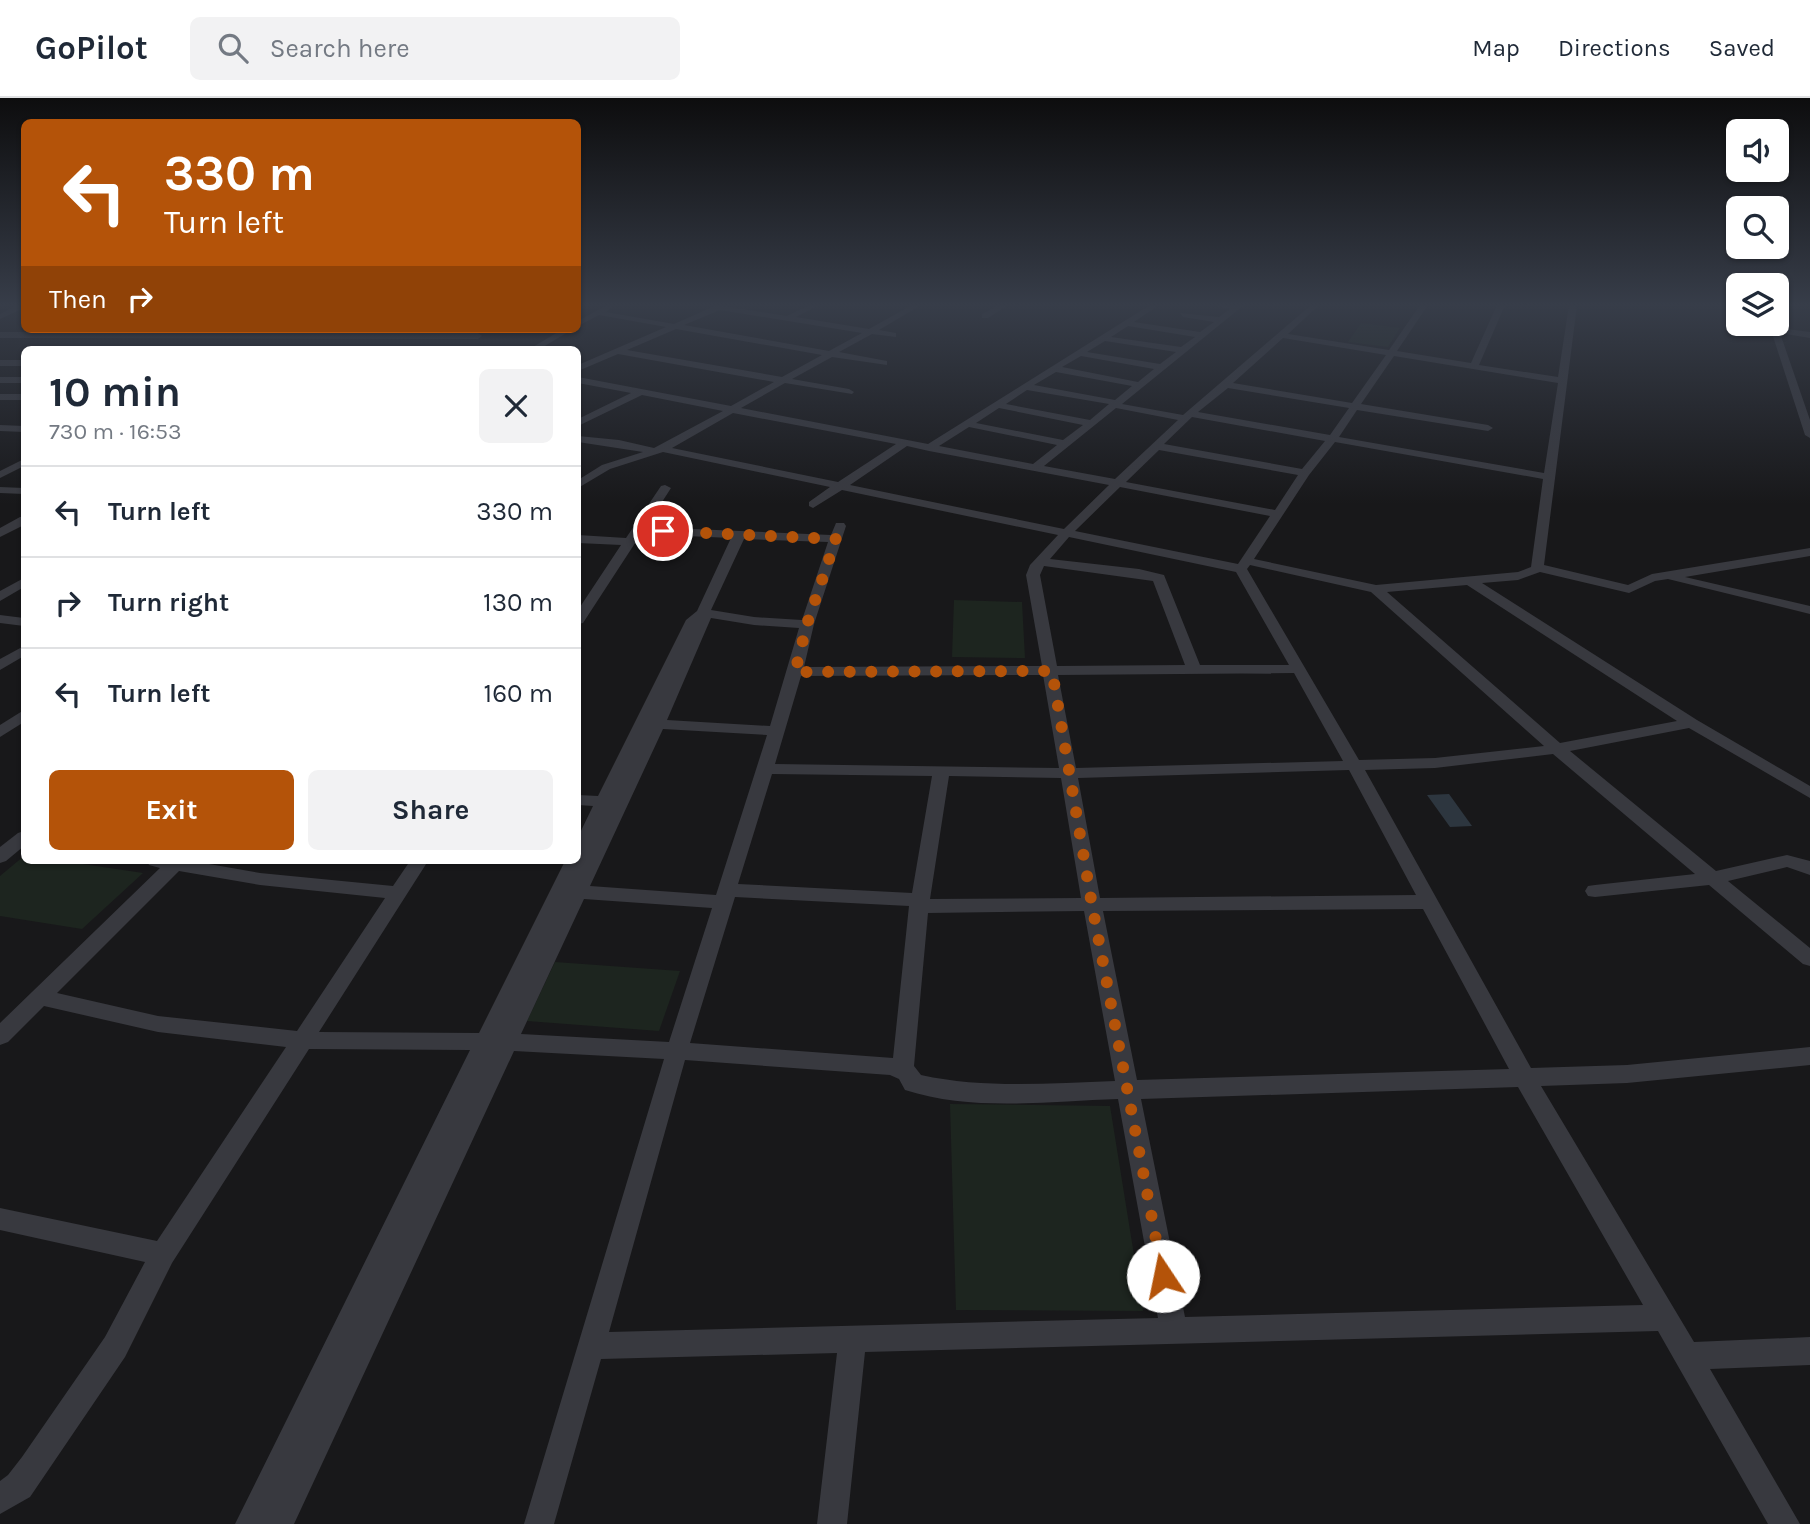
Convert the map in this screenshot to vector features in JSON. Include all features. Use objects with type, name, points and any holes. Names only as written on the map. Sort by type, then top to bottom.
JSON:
[{"type":"street","points":[[734,372],[849,393]]},
{"type":"street","points":[[581,483],[595,471],[659,450],[798,372]]},
{"type":"street","points":[[929,448],[1052,372]]},
{"type":"street","points":[[1069,372],[1140,385]]},
{"type":"street","points":[[1035,468],[1155,372]]},
{"type":"street","points":[[1174,1330],[1092,905],[1033,575],[1066,533],[1188,416],[1242,372]]},
{"type":"street","points":[[1245,565],[1305,473],[1379,372]]},
{"type":"street","points":[[1507,372],[1563,381]]},
{"type":"street","points":[[581,439],[659,450],[1066,533],[1377,589],[1518,576],[1533,572],[1537,567],[1564,372]]},
{"type":"street","points":[[1792,372],[1810,435]]},
{"type":"street","points":[[0,380],[21,380]]},
{"type":"street","points":[[581,381],[1279,514]]},
{"type":"street","points":[[1226,386],[1488,428]]},
{"type":"street","points":[[1027,387],[1550,477]]},
{"type":"street","points":[[581,422],[641,392]]},
{"type":"street","points":[[0,397],[21,397]]},
{"type":"street","points":[[998,405],[1091,423]]},
{"type":"street","points":[[967,424],[1065,444]]},
{"type":"street","points":[[0,428],[21,429]]},
{"type":"street","points":[[813,504],[905,443]]},
{"type":"street","points":[[1156,446],[1305,473]]},
{"type":"street","points":[[0,475],[21,464]]},
{"type":"street","points":[[581,616],[665,488]]},
{"type":"street","points":[[0,490],[21,492]]},
{"type":"street","points":[[0,533],[21,522]]},
{"type":"street","points":[[539,1524],[677,1051],[795,672],[807,624],[838,533],[739,535],[637,530]]},
{"type":"street","points":[[702,614],[739,535]]},
{"type":"street","points":[[581,538],[629,542]]},
{"type":"street","points":[[1537,567],[1629,589],[1652,578],[1810,552]]},
{"type":"street","points":[[1042,562],[1139,573],[1159,578],[1194,670]]},
{"type":"street","points":[[1245,565],[1297,669],[1354,765],[1525,1077],[1785,1524]]},
{"type":"street","points":[[1665,576],[1810,610]]},
{"type":"street","points":[[1469,581],[1691,723],[1810,793]]},
{"type":"street","points":[[0,597],[21,584]]},
{"type":"street","points":[[1377,589],[1557,749],[1810,959]]},
{"type":"street","points":[[702,614],[807,624]]},
{"type":"street","points":[[278,1524],[496,1042],[611,802],[705,620],[702,614]]},
{"type":"street","points":[[0,619],[21,622]]},
{"type":"street","points":[[0,666],[21,652]]},
{"type":"street","points":[[795,672],[1297,669]]},
{"type":"street","points":[[0,732],[21,717]]},
{"type":"street","points":[[651,723],[776,731]]},
{"type":"street","points":[[765,768],[1069,773],[1449,762],[1557,749],[1691,723]]},
{"type":"street","points":[[904,1069],[919,903],[942,771]]},
{"type":"street","points":[[581,800],[611,802]]},
{"type":"street","points":[[581,848],[611,802]]},
{"type":"street","points":[[0,835],[21,838]]},
{"type":"street","points":[[0,857],[21,840]]},
{"type":"street","points":[[1595,891],[1715,878],[1787,861],[1810,869]]},
{"type":"street","points":[[0,1036],[168,864]]},
{"type":"street","points":[[180,864],[248,877],[397,893]]},
{"type":"street","points":[[0,1499],[19,1486],[52,1442],[115,1347],[163,1254],[417,864]]},
{"type":"street","points":[[568,891],[573,864]]},
{"type":"street","points":[[568,891],[919,903],[1092,905],[1427,902]]},
{"type":"street","points":[[40,997],[158,1024],[303,1040],[496,1042],[677,1051],[904,1069],[910,1074],[913,1083],[949,1091],[1073,1093],[1127,1087],[1525,1077],[1697,1068],[1810,1056]]},
{"type":"street","points":[[250,1524],[496,1042]]},
{"type":"street","points":[[0,1219],[163,1254]]},
{"type":"street","points":[[589,1346],[1665,1318]]},
{"type":"street","points":[[832,1524],[852,1341]]},
{"type":"street","points":[[1687,1356],[1810,1351]]},
{"type":"shaded area","points":[[954,600],[1022,602],[1025,658],[952,657]]},
{"type":"shaded area","points":[[1449,794],[1472,826],[1450,827],[1427,795]]},
{"type":"shaded area","points":[[21,858],[21,864],[83,864],[143,873],[82,929],[0,916],[0,876]]},
{"type":"shaded area","points":[[555,962],[680,971],[659,1031],[527,1021]]},
{"type":"shaded area","points":[[950,1104],[1110,1106],[1143,1311],[956,1310]]},
{"type":"route","points":[[663,531],[836,539],[807,624],[795,672],[1052,671],[1092,905],[1163,1276]]}]
